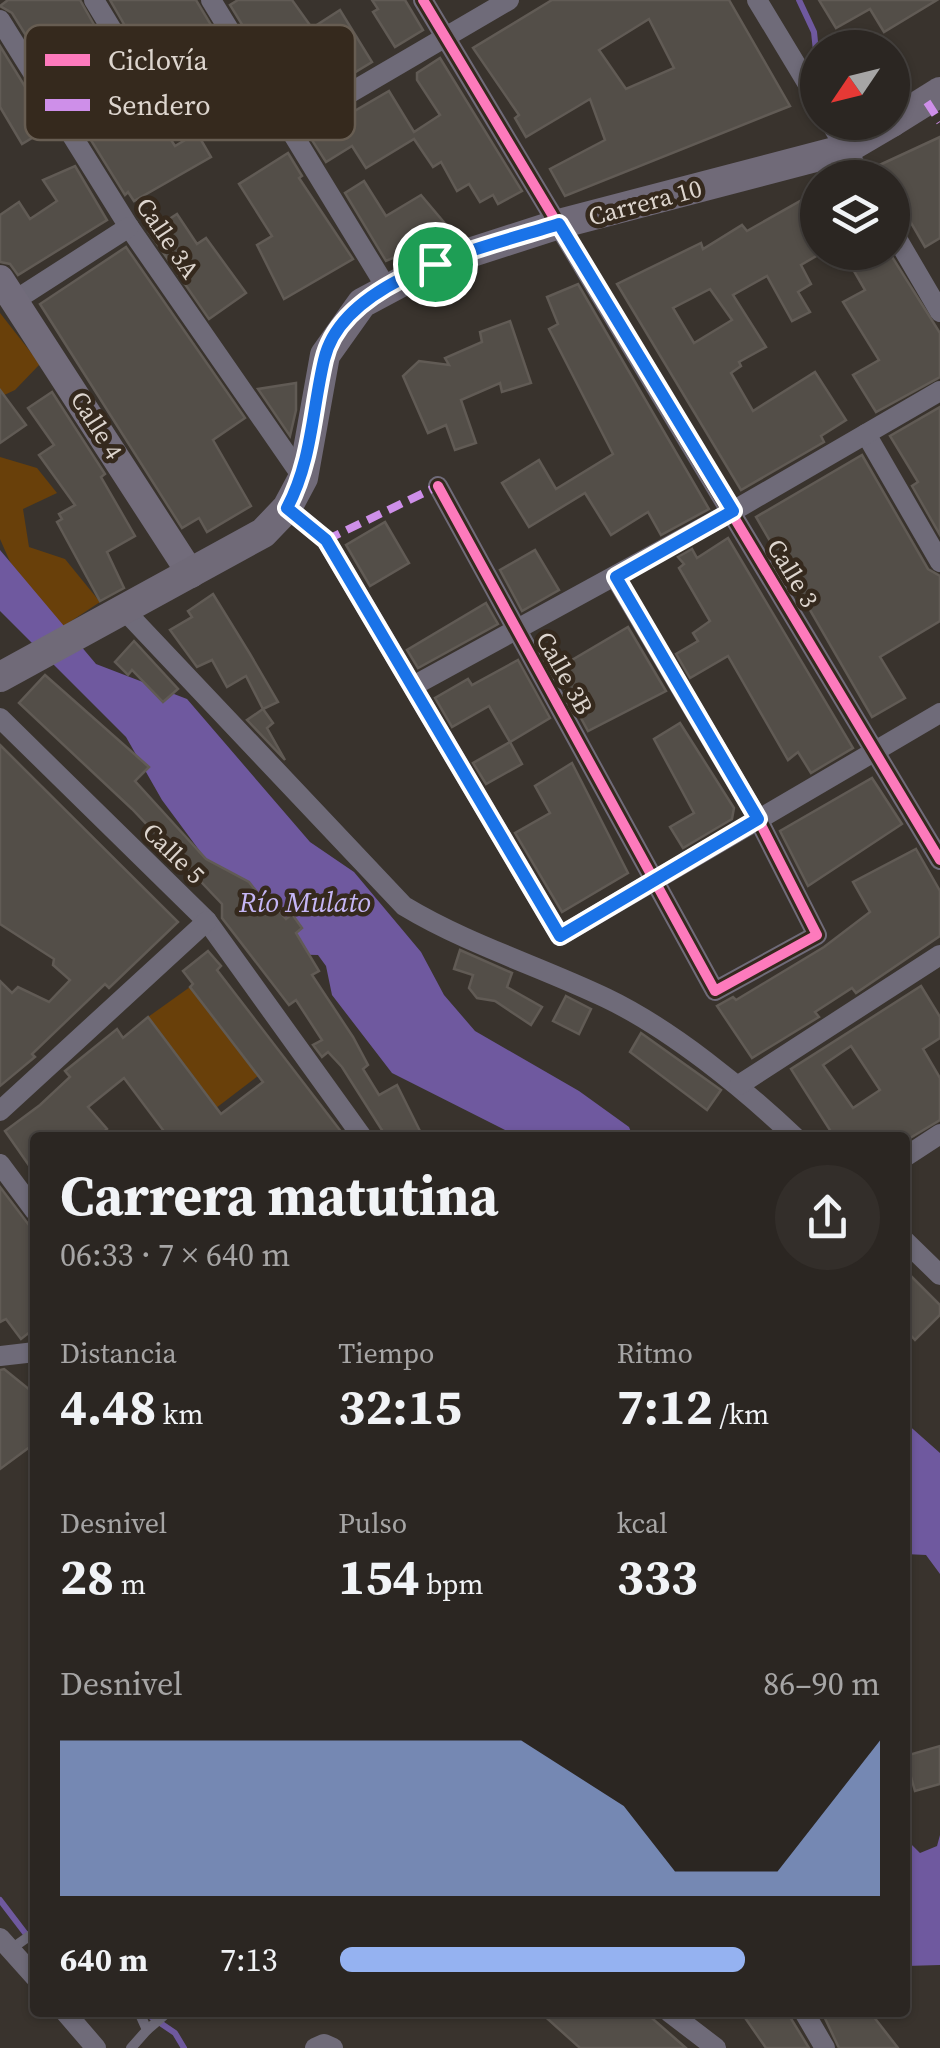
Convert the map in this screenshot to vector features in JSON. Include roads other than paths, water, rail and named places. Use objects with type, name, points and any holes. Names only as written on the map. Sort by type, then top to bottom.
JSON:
[{"type":"main road","name":"Carrera 10","points":[[910,111],[940,92]]},
{"type":"main road","name":"Carrera 10","points":[[6,674],[126,612],[263,533],[287,508],[303,478],[324,355],[362,302],[386,287],[435,264],[559,224],[846,149],[861,140]]},
{"type":"main road","name":"Calle 4","points":[[8,289],[191,574]]},
{"type":"street","points":[[94,0],[109,25]]},
{"type":"street","points":[[211,0],[226,25]]},
{"type":"street","name":"Calle 3","points":[[423,0],[940,860]]},
{"type":"street","points":[[355,91],[509,0]]},
{"type":"street","points":[[757,0],[800,71]]},
{"type":"street","name":"Calle 3A","points":[[0,20],[25,60]]},
{"type":"street","name":"Calle 3A","points":[[74,140],[129,228],[303,478]]},
{"type":"street","points":[[297,140],[386,287]]},
{"type":"street","points":[[841,140],[852,160]]},
{"type":"street","points":[[8,289],[129,228]]},
{"type":"street","points":[[910,261],[940,312]]},
{"type":"street","points":[[416,686],[616,577],[940,391]]},
{"type":"street","points":[[866,434],[940,562]]},
{"type":"street","name":"Calle 3B","points":[[438,486],[715,991],[817,934],[758,819]]},
{"type":"street","points":[[287,508],[326,540],[416,686],[560,936],[940,713]]},
{"type":"street","points":[[616,577],[758,819]]},
{"type":"street","points":[[126,612],[404,906],[435,925],[610,1000],[739,1084],[790,1132]]},
{"type":"street","name":"Calle 5","points":[[0,718],[207,921],[359,1132]]},
{"type":"street","points":[[0,1111],[207,921]]},
{"type":"street","points":[[739,1084],[940,955]]},
{"type":"street","points":[[910,1153],[940,1134]]},
{"type":"street","points":[[0,1164],[30,1204]]},
{"type":"street","points":[[910,1245],[940,1275]]},
{"type":"street","points":[[0,1356],[30,1353]]},
{"type":"street","points":[[6,1943],[30,1971]]},
{"type":"street","points":[[69,2017],[96,2048]]},
{"type":"street","points":[[675,2017],[716,2048]]},
{"type":"street","points":[[807,2017],[824,2048]]},
{"type":"street","points":[[315,2048],[324,2044],[333,2048]]},
{"type":"lane","points":[[6,1943],[30,1934]]},
{"type":"lane","points":[[141,2017],[147,2030]]},
{"type":"lane","points":[[131,2048],[162,2017]]},
{"type":"water","name":"Río Mulato","points":[[0,550],[96,664],[187,699],[310,842],[354,872],[421,952],[444,995],[475,1031],[579,1091],[631,1132],[509,1132],[392,1073],[332,995],[326,966],[318,955],[276,954],[162,800],[126,737],[0,611]]},
{"type":"water","points":[[910,1426],[940,1453],[940,1574],[926,1555],[910,1554]]},
{"type":"water","points":[[940,1835],[940,1965],[910,1966],[910,1843],[920,1853],[937,1846]]},
{"type":"waterway","points":[[799,0],[813,30]]},
{"type":"waterway","points":[[0,1900],[30,1939]]},
{"type":"waterway","points":[[151,2017],[175,2033],[184,2048]]}]
